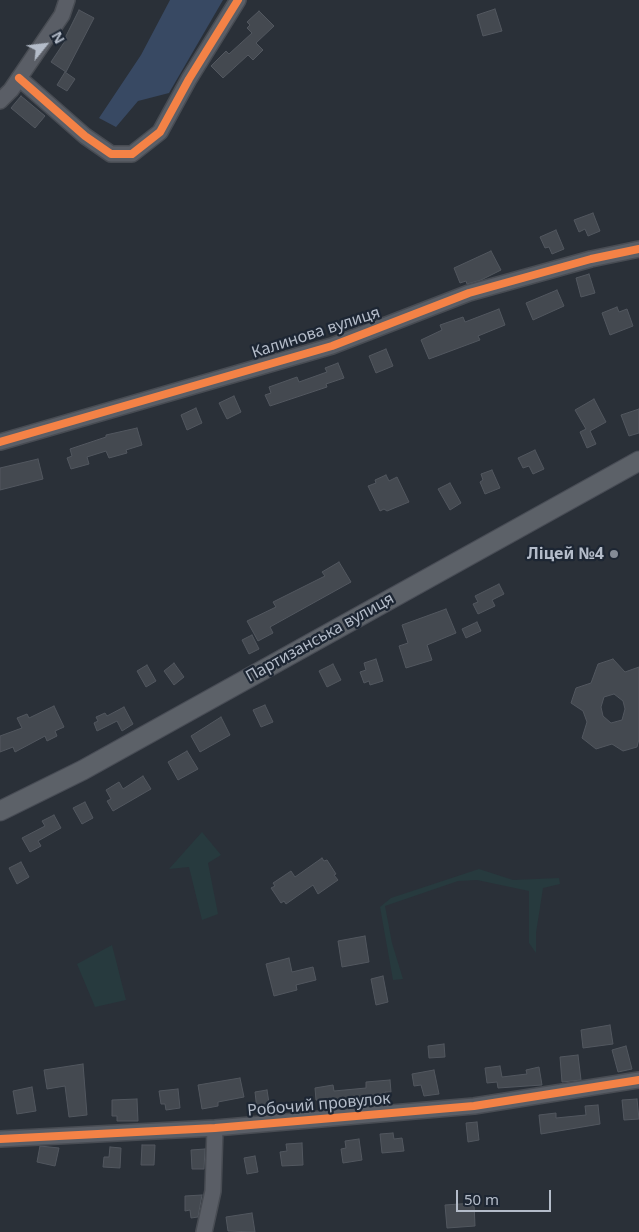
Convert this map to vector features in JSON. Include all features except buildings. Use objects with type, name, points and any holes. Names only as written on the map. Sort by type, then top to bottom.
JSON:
[{"type":"main road","name":"Партизанська вулиця","points":[[0,812],[83,770],[639,461]]},
{"type":"street","points":[[0,101],[10,84],[62,15],[67,0]]},
{"type":"street","points":[[10,84],[111,154],[132,154],[160,132],[189,79],[238,0]]},
{"type":"street","name":"Калинова вулиця","points":[[0,442],[332,346],[469,293],[590,260],[639,249]]},
{"type":"street","name":"Робочий провулок","points":[[0,1139],[215,1128],[499,1103],[639,1080]]},
{"type":"street","points":[[204,1232],[214,1191],[215,1128]]},
{"type":"green space","points":[[202,832],[221,855],[208,863],[218,914],[202,920],[189,867],[169,869]]},
{"type":"green space","points":[[479,869],[513,880],[559,878],[560,884],[543,888],[536,933],[536,953],[529,943],[529,891],[477,880],[458,881],[385,906],[392,943],[403,979],[393,980],[380,907],[391,898]]},
{"type":"green space","points":[[112,945],[126,1000],[95,1007],[77,964]]},
{"type":"water","points":[[170,0],[223,0],[169,93],[138,101],[116,127],[99,118],[141,55]]},
{"type":"cycle path","points":[[19,78],[85,136],[111,154],[132,154],[160,132],[189,79],[238,0]]},
{"type":"cycle path","points":[[0,442],[332,346],[469,293],[591,259],[639,249]]},
{"type":"cycle path","points":[[0,1139],[215,1128],[474,1106],[639,1080]]},
{"type":"place","name":"Ліцей №4","points":[[614,554]]}]
